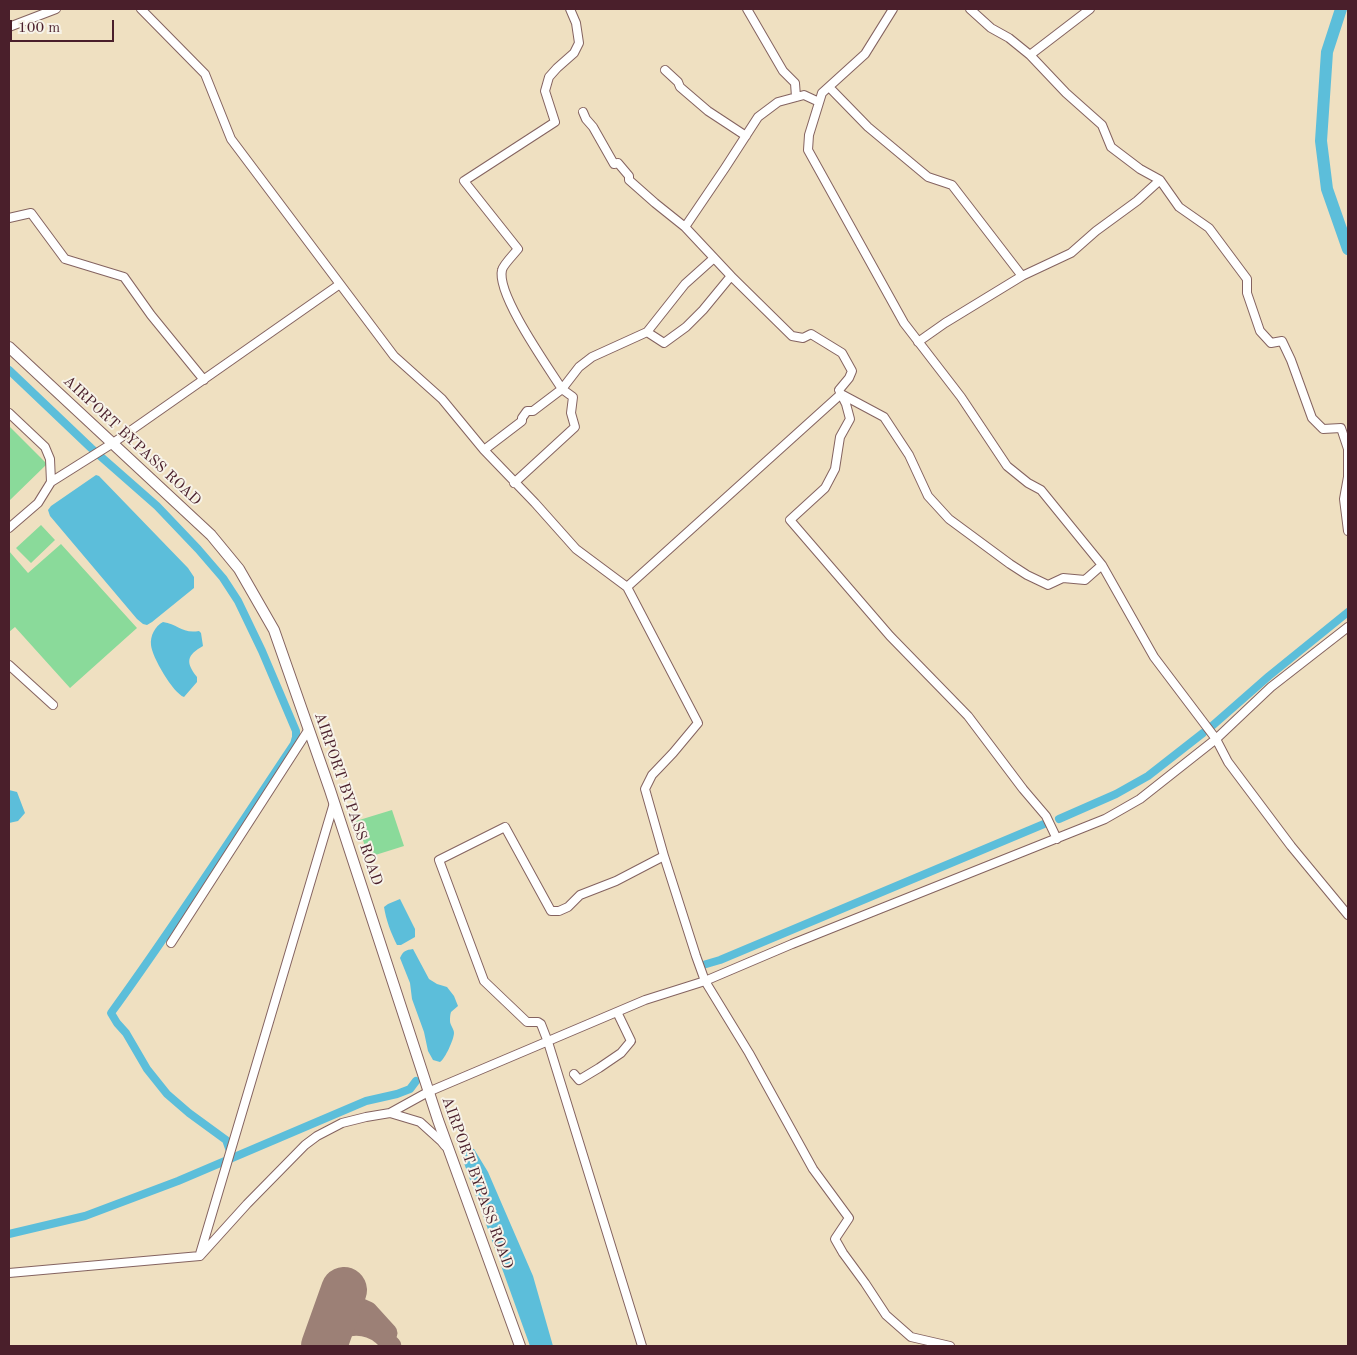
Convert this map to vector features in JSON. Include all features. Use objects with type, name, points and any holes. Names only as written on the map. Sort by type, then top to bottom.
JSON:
[{"type":"street","points":[[9,27],[56,9]]},
{"type":"street","points":[[141,9],[205,74],[231,139],[394,356],[442,399],[484,450],[576,549],[627,587],[698,723],[656,770],[649,779],[645,789],[664,856],[706,982],[749,1053],[813,1169],[850,1218],[835,1239],[843,1254],[886,1315],[911,1336],[950,1346]]},
{"type":"street","points":[[514,482],[575,427],[571,412],[573,397],[562,389],[513,312],[502,280],[502,270],[518,249],[464,180],[555,122],[545,91],[550,76],[574,53],[579,43],[576,23],[570,9]]},
{"type":"street","points":[[747,9],[783,71],[795,83],[796,97]]},
{"type":"street","points":[[893,9],[865,54],[822,93],[809,134],[808,150],[904,323],[961,397],[1007,466],[1028,483],[1041,490],[1102,565],[1154,657],[1216,739],[1228,762],[1291,846],[1348,915]]},
{"type":"street","points":[[970,9],[990,28],[1009,38],[1030,55],[1102,125],[1111,147],[1140,169],[1160,180],[1179,207],[1209,228],[1247,279],[1247,293],[1260,331],[1271,343],[1282,341],[1312,418],[1323,429],[1341,428],[1348,449],[1348,477],[1344,498],[1348,531]]},
{"type":"street","points":[[1030,55],[1090,9]]},
{"type":"street","points":[[665,70],[678,82],[680,87],[708,111],[746,136]]},
{"type":"street","points":[[829,87],[868,127],[928,177],[952,185],[1022,276]]},
{"type":"street","points":[[685,227],[758,117],[778,102],[804,95],[819,102]]},
{"type":"street","points":[[583,112],[614,164],[618,163],[629,176],[629,180],[654,203],[685,227],[792,336],[803,338],[811,334],[842,353],[852,370],[839,390],[846,404],[850,419],[840,437],[835,469],[824,488],[790,520],[890,636],[968,716],[1046,816],[1057,838]]},
{"type":"street","points":[[918,342],[945,323],[1022,276],[1071,253],[1096,231],[1137,201],[1160,180]]},
{"type":"street","points":[[9,218],[31,213],[65,259],[124,277],[151,315],[204,380]]},
{"type":"street","points":[[484,450],[522,421],[527,411],[532,411],[562,389],[579,367],[592,357],[647,332],[685,284],[714,258]]},
{"type":"street","points":[[647,332],[664,344],[686,327],[703,310],[731,276]]},
{"type":"street","points":[[9,528],[38,503],[51,482],[113,443],[340,284]]},
{"type":"street","name":"AIRPORT BYPASS ROAD","points":[[9,347],[211,535],[239,569],[274,630],[334,803],[428,1091],[520,1346]]},
{"type":"street","points":[[841,394],[884,417],[909,455],[928,496],[949,519],[1027,575],[1048,584],[1063,578],[1085,580],[1102,565]]},
{"type":"street","points":[[627,587],[841,394]]},
{"type":"street","points":[[9,413],[45,447],[50,459],[51,482]]},
{"type":"street","points":[[9,1273],[200,1256],[247,1204],[305,1145],[317,1136],[342,1123],[390,1113],[428,1091],[644,1000],[706,982],[792,944],[1105,818],[1140,799],[1216,739],[1271,687],[1348,627]]},
{"type":"street","points":[[9,665],[52,705]]},
{"type":"street","points":[[171,943],[309,729]]},
{"type":"street","points":[[200,1256],[334,803]]},
{"type":"street","points":[[642,1346],[548,1042],[540,1022],[527,1022],[484,981],[439,860],[505,827],[551,911],[559,911],[568,906],[580,894],[616,881],[664,856]]},
{"type":"street","points":[[574,1074],[579,1080],[621,1053],[632,1041],[617,1012]]},
{"type":"street","points":[[390,1113],[420,1122],[441,1141],[450,1155]]},
{"type":"green space","points":[[9,426],[47,464],[9,501]]},
{"type":"green space","points":[[41,525],[55,540],[31,563],[16,548]]},
{"type":"green space","points":[[61,544],[137,628],[70,688],[15,627],[9,632],[9,551],[28,573]]},
{"type":"green space","points":[[392,810],[404,846],[369,857],[356,821]]},
{"type":"water","points":[[96,475],[188,568],[194,577],[194,588],[147,625],[137,619],[50,516],[48,510],[51,506]]},
{"type":"water","points":[[163,622],[184,630],[199,631],[201,633],[203,646],[189,659],[193,672],[197,677],[197,682],[184,697],[169,682],[152,651],[152,635],[155,629]]},
{"type":"water","points":[[9,790],[17,792],[25,813],[18,821],[9,823]]},
{"type":"water","points":[[400,899],[415,929],[415,937],[401,945],[397,945],[384,907]]},
{"type":"water","points":[[413,949],[429,979],[447,987],[454,996],[458,1006],[450,1014],[450,1022],[454,1033],[453,1040],[440,1062],[433,1060],[428,1051],[424,1032],[412,999],[410,983],[400,958],[405,951]]},
{"type":"water","points":[[468,1148],[474,1149],[488,1172],[533,1276],[553,1346],[530,1346],[464,1163]]},
{"type":"waterway","points":[[1341,9],[1327,52],[1321,141],[1327,189],[1348,249]]},
{"type":"waterway","points":[[9,370],[91,448],[157,506],[223,578],[238,601],[262,651],[296,731],[294,744],[181,913],[111,1013],[126,1033],[147,1069],[167,1094],[226,1140],[231,1154]]},
{"type":"waterway","points":[[1212,726],[1269,676],[1348,612]]},
{"type":"waterway","points":[[1059,819],[1116,794],[1148,776],[1203,733]]},
{"type":"waterway","points":[[703,965],[720,960],[1044,824]]},
{"type":"waterway","points":[[9,1234],[85,1216],[178,1181],[366,1101],[410,1089],[416,1081]]},
{"type":"taxiway","points":[[341,1299],[368,1311],[388,1333]]},
{"type":"taxiway","points":[[325,1344],[338,1331],[357,1326],[375,1331],[392,1346]]},
{"type":"runway","points":[[324,1346],[344,1290]]}]
